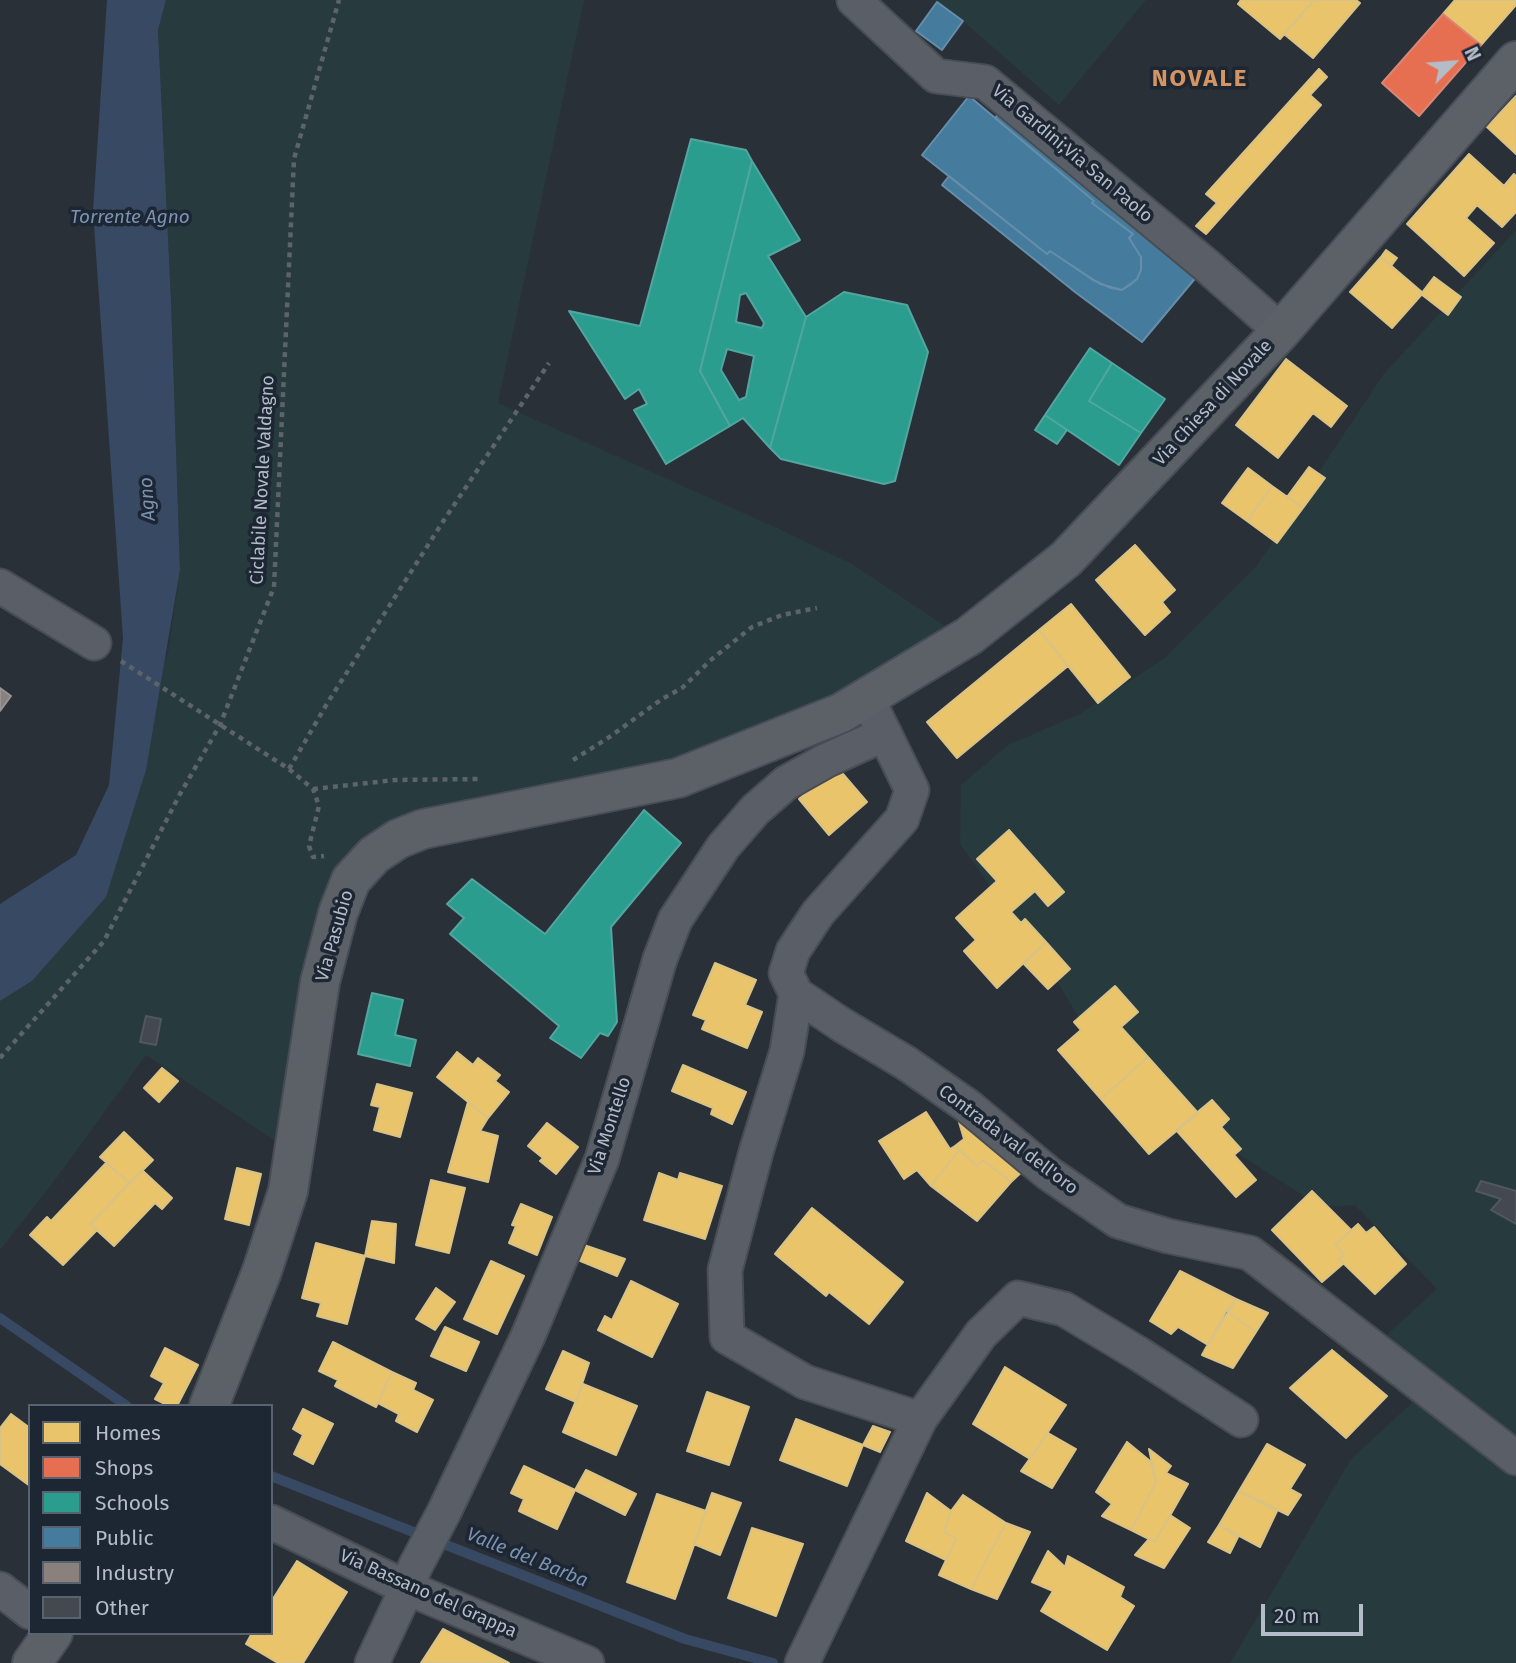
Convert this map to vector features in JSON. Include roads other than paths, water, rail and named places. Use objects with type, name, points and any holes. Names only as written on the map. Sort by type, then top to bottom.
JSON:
[{"type":"main road","name":"Via Chiesa di Novale","points":[[867,698],[969,636],[1066,559],[1281,331],[1516,61]]},
{"type":"main road","name":"Via Pasubio","points":[[210,1404],[262,1271],[288,1191],[320,982],[338,913],[351,880],[374,855],[398,839],[423,829],[678,778],[841,713],[867,698]]},
{"type":"main road","points":[[32,1663],[52,1635]]},
{"type":"street","name":"Via Gardini;Via San Paolo","points":[[854,1],[936,76],[985,82],[1206,265],[1281,331]]},
{"type":"street","points":[[0,586],[94,643]]},
{"type":"street","points":[[867,698],[912,790],[902,819],[818,913],[793,951],[786,973],[796,994],[787,1051],[756,1152],[725,1270],[727,1338],[805,1382],[920,1419]]},
{"type":"street","name":"Via Montello","points":[[372,1663],[528,1336],[602,1159],[660,959],[675,920],[723,847],[755,810],[786,783],[827,760],[885,734]]},
{"type":"street","name":"Contrada val dell'oro","points":[[796,994],[906,1063],[969,1107],[1048,1172],[1118,1221],[1168,1236],[1250,1254],[1516,1458]]},
{"type":"street","points":[[802,1663],[920,1419],[981,1334],[1018,1298],[1065,1309],[1241,1420]]},
{"type":"street","name":"Via Bassano del Grappa","points":[[273,1523],[411,1577],[587,1663]]},
{"type":"street","points":[[0,1589],[28,1610]]},
{"type":"water","name":"Torrente Agno","points":[[107,0],[166,0],[158,30],[180,570],[146,770],[106,897],[32,981],[0,1001],[0,904],[76,855],[109,785],[123,638],[93,211]]},
{"type":"waterway","name":"Valle del Barba","points":[[0,1318],[124,1404]]},
{"type":"waterway","name":"Valle del Barba","points":[[273,1477],[685,1639],[773,1663]]},
{"type":"district","name":"NOVALE","points":[[1200,79]]},
{"type":"water label","name":"Agno","points":[[148,499]]}]
